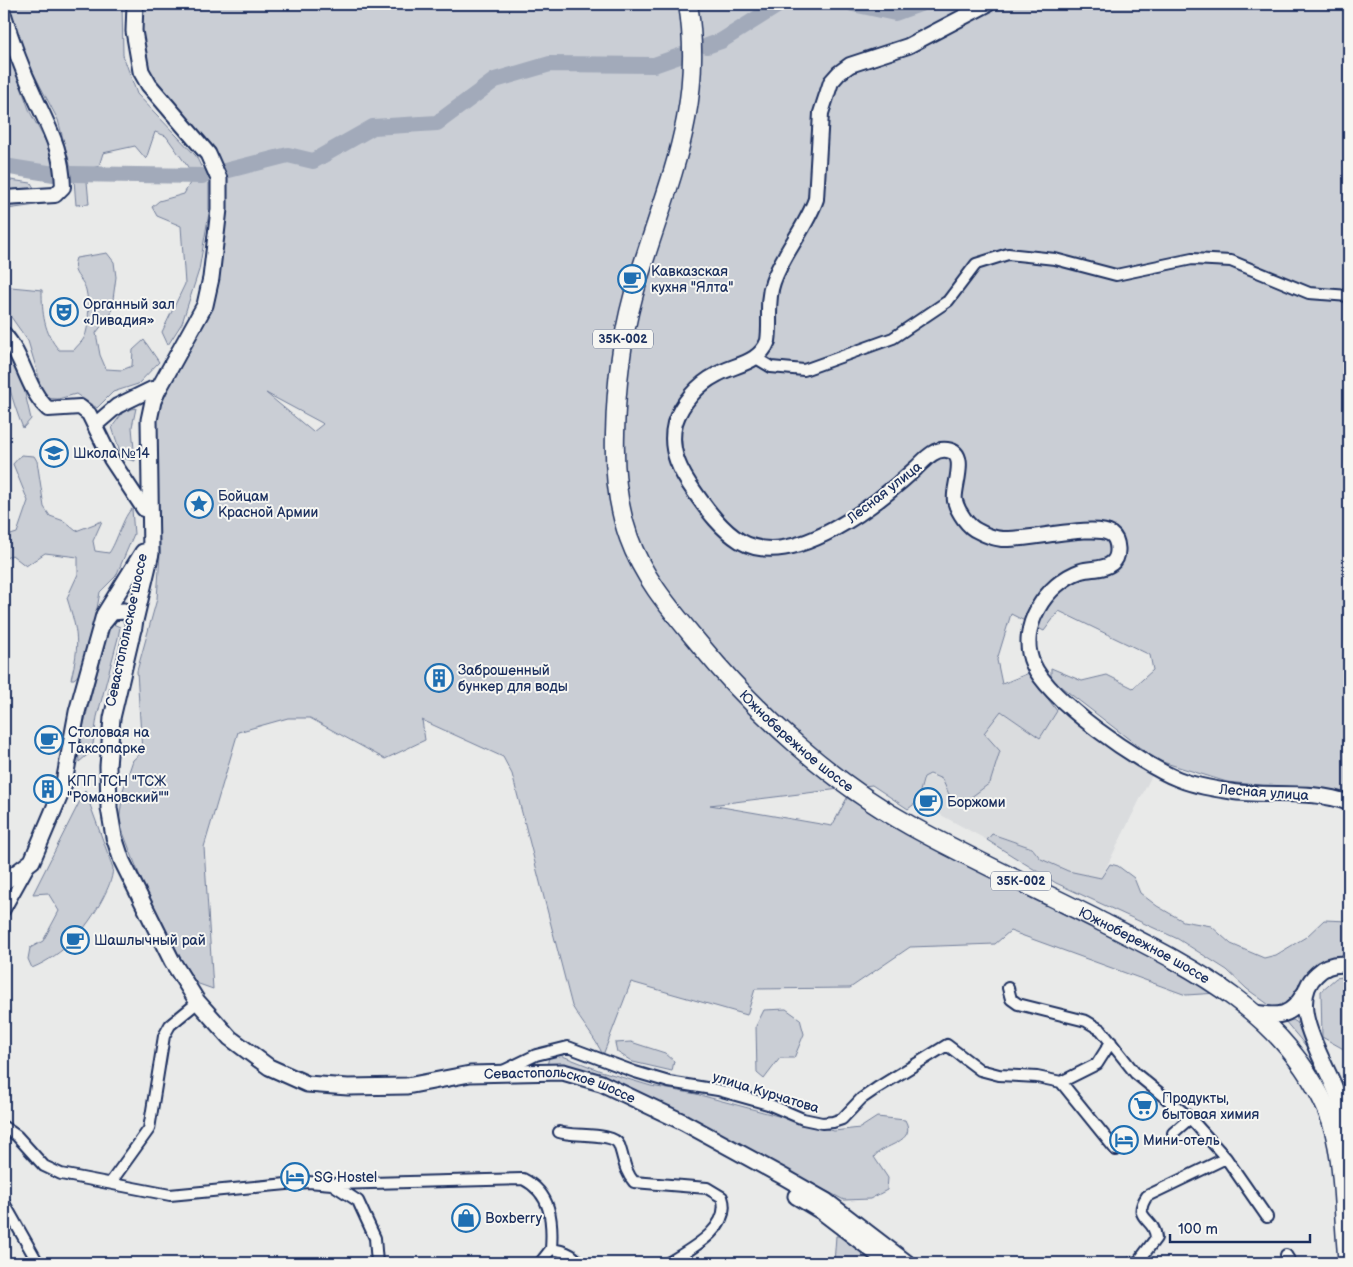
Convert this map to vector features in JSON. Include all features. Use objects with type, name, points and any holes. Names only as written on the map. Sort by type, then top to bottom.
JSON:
[{"type":"highway","name":"Южнобережное шоссе","points":[[688,4],[694,44],[693,70],[684,138],[668,194],[641,271],[623,338],[615,409],[614,445],[622,517],[629,540],[646,576],[662,598],[731,679],[816,761],[850,787],[911,820],[1206,968],[1236,987],[1262,1014],[1293,1040],[1316,1079],[1331,1121],[1338,1149],[1348,1263]]},
{"type":"highway","name":"Южнобережное шоссе","points":[[696,4],[702,49],[700,108],[685,170],[642,303],[629,372],[625,446],[628,500],[634,531],[647,558],[673,602],[736,672],[821,754],[911,820]]},
{"type":"highway","name":"Южнобережное шоссе","points":[[1316,1079],[1332,1096],[1345,1136],[1349,1177]]},
{"type":"main road","name":"Севастопольское шоссе","points":[[127,4],[129,44],[134,74],[152,101],[195,149],[203,163],[207,171],[213,214],[203,294],[189,327],[144,406],[139,431],[145,557],[132,623],[112,698],[105,738],[102,780],[108,838],[146,924],[194,1004],[228,1045],[264,1071],[304,1089],[346,1095],[405,1094],[498,1076],[563,1072],[601,1083],[634,1098],[784,1176],[826,1201],[907,1263]]},
{"type":"main road","points":[[4,882],[32,861],[62,788],[77,712],[103,621],[145,557],[151,526],[148,441],[155,389],[205,305],[211,278],[219,209],[218,179],[208,154],[149,85],[141,71],[134,31],[135,4]]},
{"type":"main road","name":"Севастопольское шоссе","points":[[144,509],[151,526]]},
{"type":"main road","points":[[103,621],[114,616],[122,616],[132,623]]},
{"type":"main road","points":[[1262,1014],[1294,1010],[1313,977],[1326,967],[1334,964],[1349,965]]},
{"type":"main road","points":[[1304,994],[1304,1011],[1340,1101],[1345,1136]]},
{"type":"main road","points":[[1316,1043],[1316,1079]]},
{"type":"main road","name":"Севастопольское шоссе","points":[[498,1076],[515,1080],[563,1080],[581,1085],[630,1106],[779,1186],[821,1211],[889,1263]]},
{"type":"street","points":[[988,4],[908,46],[850,65],[831,82],[821,113],[816,199],[812,211],[800,228],[772,283],[768,341],[756,358],[771,367],[804,370],[893,338],[948,301],[976,264],[1008,254],[1055,259],[1116,275],[1192,259],[1231,261],[1309,293],[1349,296]]},
{"type":"street","points":[[4,15],[33,94],[57,144],[63,187],[55,195],[4,198]]},
{"type":"street","points":[[4,334],[21,358],[38,400],[48,408],[80,408],[89,414],[100,441],[144,509]]},
{"type":"street","name":"Лесная улица","points":[[756,358],[714,375],[704,382],[682,408],[674,432],[673,449],[682,475],[708,512],[742,542],[758,547],[779,548],[806,543],[852,518],[935,451],[945,449],[952,451],[958,458],[959,470],[954,500],[962,516],[972,529],[1001,539],[1031,538],[1097,530],[1111,534],[1116,541],[1118,549],[1116,559],[1112,564],[1083,571],[1069,577],[1044,601],[1032,618],[1028,648],[1033,664],[1041,678],[1062,699],[1102,732],[1145,762],[1179,779],[1238,792],[1314,796],[1349,803]]},
{"type":"street","points":[[95,425],[117,406],[155,389]]},
{"type":"street","points":[[4,911],[32,861]]},
{"type":"street","points":[[1008,988],[1010,999],[1018,1004],[1086,1020],[1101,1030],[1135,1073],[1190,1118],[1226,1158],[1267,1217]]},
{"type":"street","points":[[111,1182],[149,1129],[164,1036],[170,1025],[194,1004]]},
{"type":"street","points":[[1111,1042],[1097,1064],[1061,1082],[1116,1150]]},
{"type":"street","name":"улица Курчатова","points":[[498,1076],[536,1055],[568,1047],[635,1072],[669,1082],[718,1090],[822,1123],[842,1120],[861,1099],[947,1045],[980,1070],[999,1075],[1036,1077],[1061,1082]]},
{"type":"street","points":[[1173,1134],[1190,1118]]},
{"type":"street","points":[[4,1127],[17,1136],[44,1166],[61,1174],[82,1180],[111,1182],[170,1195],[308,1182],[332,1184],[523,1179],[536,1186],[550,1211],[551,1249],[540,1263]]},
{"type":"street","points":[[559,1132],[576,1136],[615,1139],[628,1175],[634,1182],[707,1188],[722,1198],[724,1213],[718,1225],[703,1241],[668,1263]]},
{"type":"street","points":[[1132,1263],[1138,1262],[1156,1238],[1153,1226],[1142,1215],[1140,1210],[1141,1204],[1147,1196],[1226,1158]]},
{"type":"street","points":[[332,1184],[358,1201],[375,1238],[377,1263]]},
{"type":"street","points":[[4,1203],[38,1263]]},
{"type":"street","points":[[551,1249],[564,1251],[575,1257],[579,1263]]},
{"type":"shaded area","points":[[8,4],[122,4],[123,55],[137,94],[196,156],[209,183],[209,213],[199,270],[182,323],[168,345],[162,332],[185,284],[181,226],[157,216],[152,207],[159,201],[184,194],[191,181],[188,167],[166,136],[155,132],[146,159],[135,146],[103,153],[99,166],[86,170],[89,204],[76,205],[74,180],[58,120],[25,57]]},
{"type":"shaded area","points":[[140,4],[1349,4],[1349,794],[1227,782],[1156,760],[1051,679],[1051,668],[1082,681],[1107,675],[1133,688],[1153,670],[1150,655],[1059,611],[1044,631],[1011,614],[997,660],[1002,684],[1029,673],[1057,711],[1040,738],[1001,711],[984,733],[1000,751],[990,783],[962,804],[953,803],[942,779],[930,774],[924,777],[917,802],[908,809],[872,785],[710,805],[832,826],[847,798],[900,828],[1086,918],[1218,993],[1186,995],[1010,931],[995,944],[910,947],[850,988],[755,989],[747,1015],[631,982],[603,1055],[572,1006],[512,774],[503,757],[422,720],[425,740],[385,759],[310,718],[288,718],[238,732],[204,847],[213,989],[196,983],[158,923],[119,822],[123,790],[133,760],[142,752],[137,671],[157,599],[160,554],[159,505],[152,447],[155,412],[189,344],[226,187],[147,75],[139,53]],"holes":[[[266,393],[322,423],[313,432]]]},
{"type":"shaded area","points":[[4,40],[30,112],[55,159],[54,165],[44,169],[4,170]]},
{"type":"shaded area","points":[[4,179],[31,183],[44,204],[7,209],[4,205]]},
{"type":"shaded area","points":[[107,253],[114,262],[116,277],[111,314],[96,333],[100,355],[106,369],[122,370],[132,366],[133,350],[144,340],[159,362],[138,384],[113,392],[97,408],[76,394],[58,399],[41,398],[38,374],[28,341],[4,307],[4,291],[11,287],[42,290],[43,315],[50,337],[59,350],[74,350],[83,340],[86,333],[88,314],[86,290],[75,268],[76,258]]},
{"type":"shaded area","points":[[4,343],[20,372],[31,419],[23,428],[9,387]]},
{"type":"shaded area","points":[[136,408],[132,427],[135,461],[122,458],[112,427],[124,411]]},
{"type":"shaded area","points":[[21,455],[34,456],[37,461],[44,507],[50,516],[64,521],[76,531],[102,521],[93,541],[95,551],[109,553],[126,516],[132,509],[134,534],[116,576],[100,592],[89,653],[82,672],[74,679],[71,679],[77,647],[74,620],[67,598],[78,574],[78,557],[45,553],[26,566],[12,555],[4,559],[4,537],[17,533],[28,501],[13,464]]},
{"type":"shaded area","points":[[113,624],[120,627],[97,717],[92,751],[79,762],[78,748],[81,735],[108,631]]},
{"type":"shaded area","points":[[1001,711],[1040,738],[1057,711],[1154,771],[1101,878],[1068,871],[1041,859],[1032,848],[993,834],[987,840],[917,802],[926,775],[942,779],[952,803],[962,804],[987,785],[992,778],[1000,753],[983,733]]},
{"type":"shaded area","points":[[85,791],[113,868],[111,880],[97,909],[74,939],[55,956],[32,968],[28,959],[30,948],[43,941],[59,911],[48,893],[33,894]]},
{"type":"shaded area","points":[[992,834],[1032,848],[1041,859],[1068,871],[1101,878],[1110,864],[1118,866],[1134,878],[1140,893],[1157,906],[1183,921],[1211,926],[1231,944],[1264,958],[1276,955],[1306,937],[1324,920],[1349,921],[1349,961],[1326,961],[1319,964],[1308,975],[1295,1002],[1280,1007],[1272,1007],[1247,989],[1227,970],[1178,939],[1056,883],[987,840]]},
{"type":"shaded area","points":[[1349,976],[1349,1052],[1322,1037],[1321,991],[1336,978]]},
{"type":"shaded area","points":[[786,1009],[800,1019],[804,1034],[794,1058],[780,1058],[764,1079],[757,1073],[756,1026],[764,1010]]},
{"type":"shaded area","points":[[1293,1020],[1301,1025],[1311,1052],[1285,1021]]},
{"type":"shaded area","points":[[631,1042],[665,1053],[674,1061],[672,1071],[633,1062],[617,1052],[615,1043]]},
{"type":"shaded area","points":[[560,1055],[601,1071],[651,1086],[696,1094],[834,1131],[860,1128],[877,1117],[905,1120],[908,1128],[907,1134],[874,1157],[888,1178],[887,1190],[870,1199],[844,1200],[675,1113],[547,1066],[549,1057]]},
{"type":"shaded area","points":[[836,1236],[842,1236],[876,1263],[834,1263]]},
{"type":"waterway","points":[[707,46],[721,41],[780,4]]},
{"type":"waterway","points":[[853,4],[895,13],[920,4]]},
{"type":"waterway","points":[[221,172],[288,155],[313,161],[373,127],[437,123],[495,80],[550,64],[654,65],[688,53]]},
{"type":"waterway","points":[[4,166],[54,174]]},
{"type":"waterway","points":[[71,174],[202,176]]},
{"type":"place","name":"Кавказская кухня \"Ялта\"","points":[[632,279]]},
{"type":"place","name":"Органный зал «Ливадия»","points":[[64,312]]},
{"type":"place","name":"Школа №14","points":[[54,453]]},
{"type":"place","name":"Бойцам Красной Армии","points":[[199,504]]},
{"type":"place","name":"Заброшенный бункер для воды","points":[[439,678]]},
{"type":"place","name":"Столовая на Таксопарке","points":[[49,740]]},
{"type":"place","name":"КПП ТСН \"ТСЖ \"Романовский\"\"","points":[[48,789]]},
{"type":"place","name":"Боржоми","points":[[928,802]]},
{"type":"place","name":"Шашлычный рай","points":[[75,940]]},
{"type":"place","name":"Продукты, бытовая химия","points":[[1143,1106]]},
{"type":"place","name":"Мини-отель","points":[[1124,1140]]},
{"type":"place","name":"SG Hostel","points":[[295,1177]]},
{"type":"place","name":"Boxberry","points":[[466,1218]]}]
